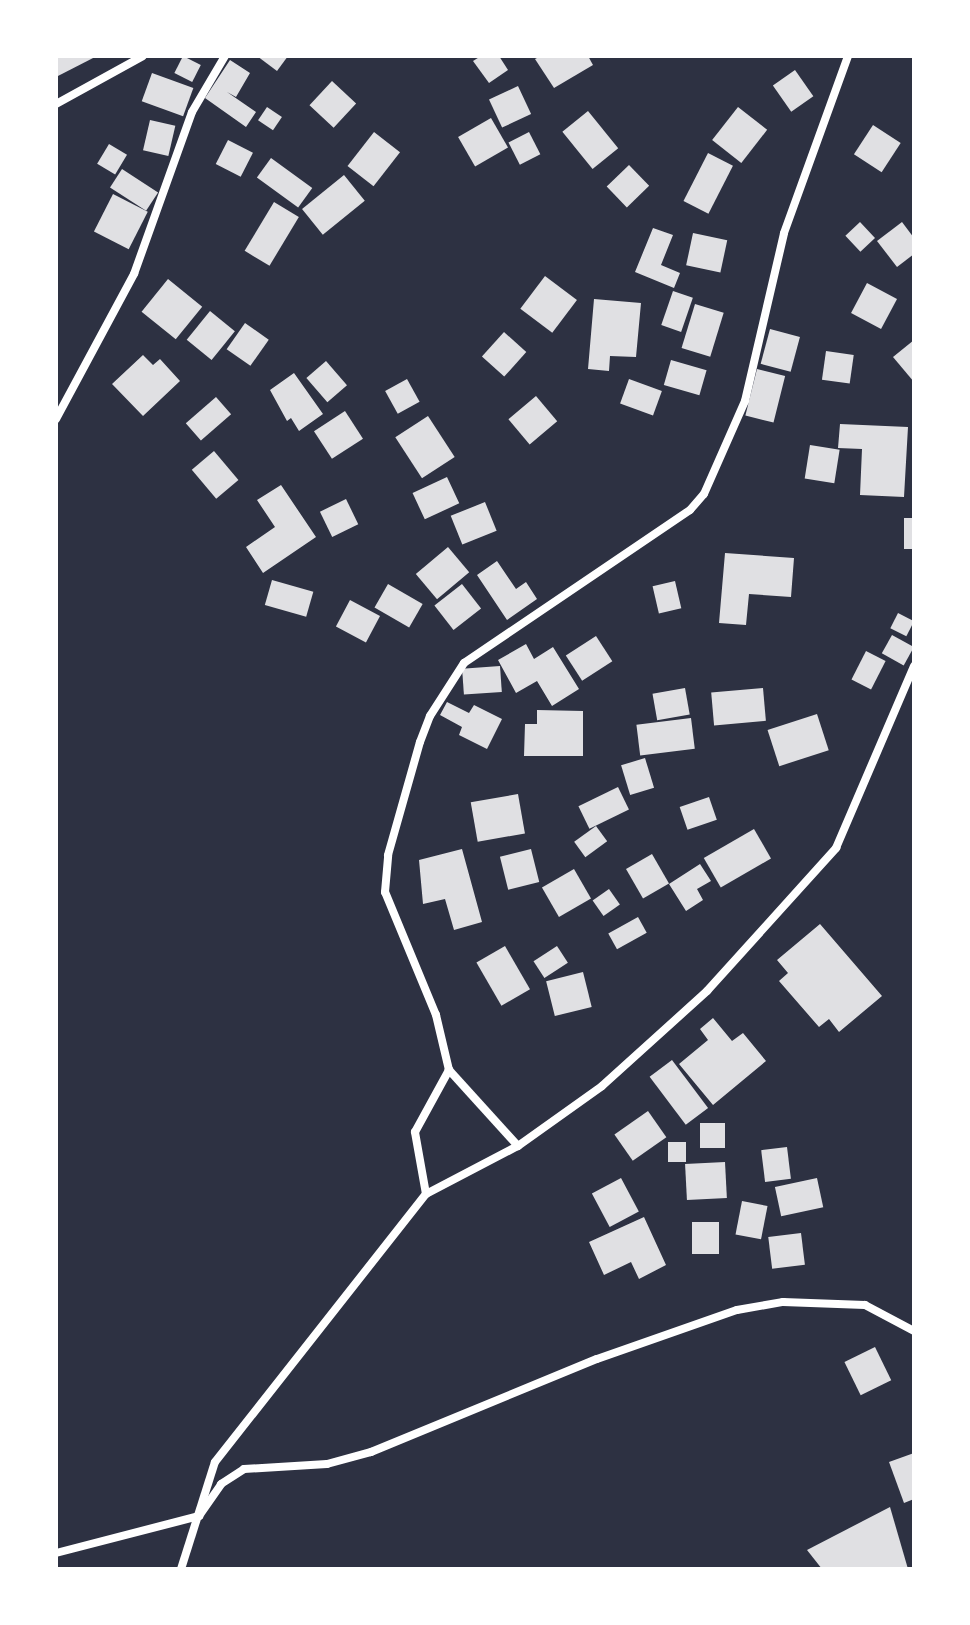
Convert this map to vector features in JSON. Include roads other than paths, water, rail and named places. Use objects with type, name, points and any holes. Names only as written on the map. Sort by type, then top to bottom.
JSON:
[{"type":"street","points":[[56,104],[143,56]]},
{"type":"street","points":[[56,419],[128,287],[192,112],[225,56]]},
{"type":"street","points":[[518,1146],[449,1070],[436,1015],[409,957],[383,875],[430,716],[464,663],[480,649],[690,510],[704,494],[745,401],[784,233],[848,56]]},
{"type":"street","points":[[181,1569],[215,1462],[426,1194],[518,1146],[602,1086],[707,991],[789,905],[836,848],[914,666]]},
{"type":"street","points":[[426,1194],[415,1132],[449,1070]]},
{"type":"street","points":[[56,1553],[199,1516],[221,1484],[244,1469],[327,1464],[371,1452],[597,1359],[737,1310],[783,1302],[865,1305],[914,1331]]}]
